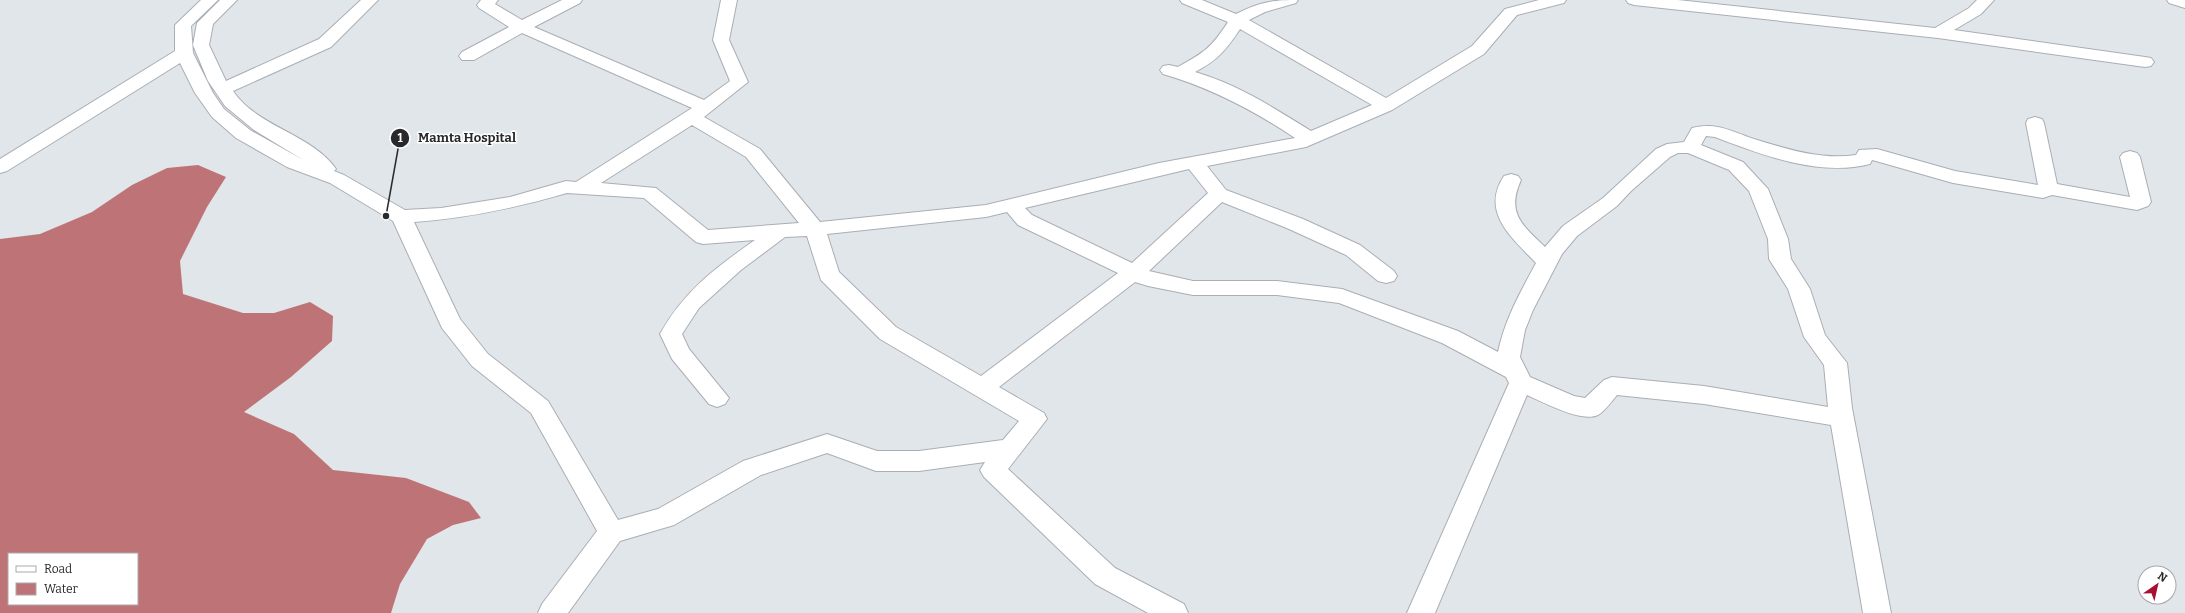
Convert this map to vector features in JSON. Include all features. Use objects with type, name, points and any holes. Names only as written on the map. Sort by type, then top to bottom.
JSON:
[{"type":"street","points":[[229,0],[205,23],[202,45],[223,89],[231,102],[255,121],[308,154],[337,179],[400,216],[440,214],[512,203],[566,187],[649,192],[703,237],[815,229],[986,211],[1159,169],[1195,164],[1299,143],[1386,106],[1478,50],[1511,12],[1558,0]]},
{"type":"street","points":[[223,89],[325,43],[370,0]]},
{"type":"street","points":[[490,0],[484,5],[521,27],[699,112],[754,153],[815,229],[829,276],[888,333],[1036,419],[993,470],[1105,576],[1174,613]]},
{"type":"street","points":[[468,56],[574,0]]},
{"type":"street","points":[[580,188],[699,112],[739,82],[720,40],[729,0]]},
{"type":"street","points":[[1188,0],[1237,20],[1386,106]]},
{"type":"street","points":[[1290,0],[1259,9],[1237,20],[1220,47],[1206,59],[1175,72],[1203,80],[1260,107],[1310,139]]},
{"type":"street","points":[[1634,0],[1938,33],[2145,62]]},
{"type":"street","points":[[1938,33],[1975,11],[1986,0]]},
{"type":"street","points":[[2175,0],[2185,3]]},
{"type":"street","points":[[198,4],[183,25],[184,53],[204,93],[218,114],[243,134],[294,164],[337,179]]},
{"type":"street","points":[[0,167],[184,53]]},
{"type":"street","points":[[2035,123],[2048,188]]},
{"type":"street","points":[[1690,147],[1699,132],[1709,128],[1744,141],[1807,159],[1852,162],[1863,160],[1866,154],[1953,177],[1995,186],[2042,192],[2048,188],[2137,204],[2141,202],[2130,157]]},
{"type":"street","points":[[1421,613],[1518,377],[1509,357],[1514,330],[1522,310],[1553,251],[1570,231],[1610,202],[1646,166],[1663,153],[1674,148],[1690,147],[1736,166],[1758,189],[1778,239],[1780,259],[1799,289],[1815,338],[1835,363],[1842,418],[1877,613]]},
{"type":"street","points":[[1195,164],[1219,194],[1296,224],[1353,250],[1386,276]]},
{"type":"street","points":[[1511,180],[1504,203],[1509,217],[1516,229],[1547,262]]},
{"type":"street","points":[[982,388],[1132,273],[1219,194]]},
{"type":"street","points":[[1011,205],[1025,220],[1132,273],[1148,279],[1193,288],[1277,288],[1342,296],[1450,337],[1518,377],[1570,404],[1590,408],[1612,386],[1704,394],[1842,418]]},
{"type":"street","points":[[400,216],[450,323],[480,360],[540,407],[611,532]]},
{"type":"street","points":[[717,398],[680,353],[671,334],[680,316],[703,291],[779,232]]},
{"type":"street","points":[[552,613],[611,532],[665,518],[752,468],[827,443],[876,461],[919,461],[1011,449]]},
{"type":"water","points":[[198,165],[226,177],[207,207],[180,261],[183,294],[243,313],[274,313],[310,302],[333,316],[332,341],[291,377],[244,412],[294,434],[333,470],[406,478],[469,502],[481,518],[453,525],[427,539],[400,584],[391,613],[0,613],[0,239],[40,234],[92,212],[132,185],[167,168]]},
{"type":"place","name":"Mamta Hospital","points":[[386,216]]}]
